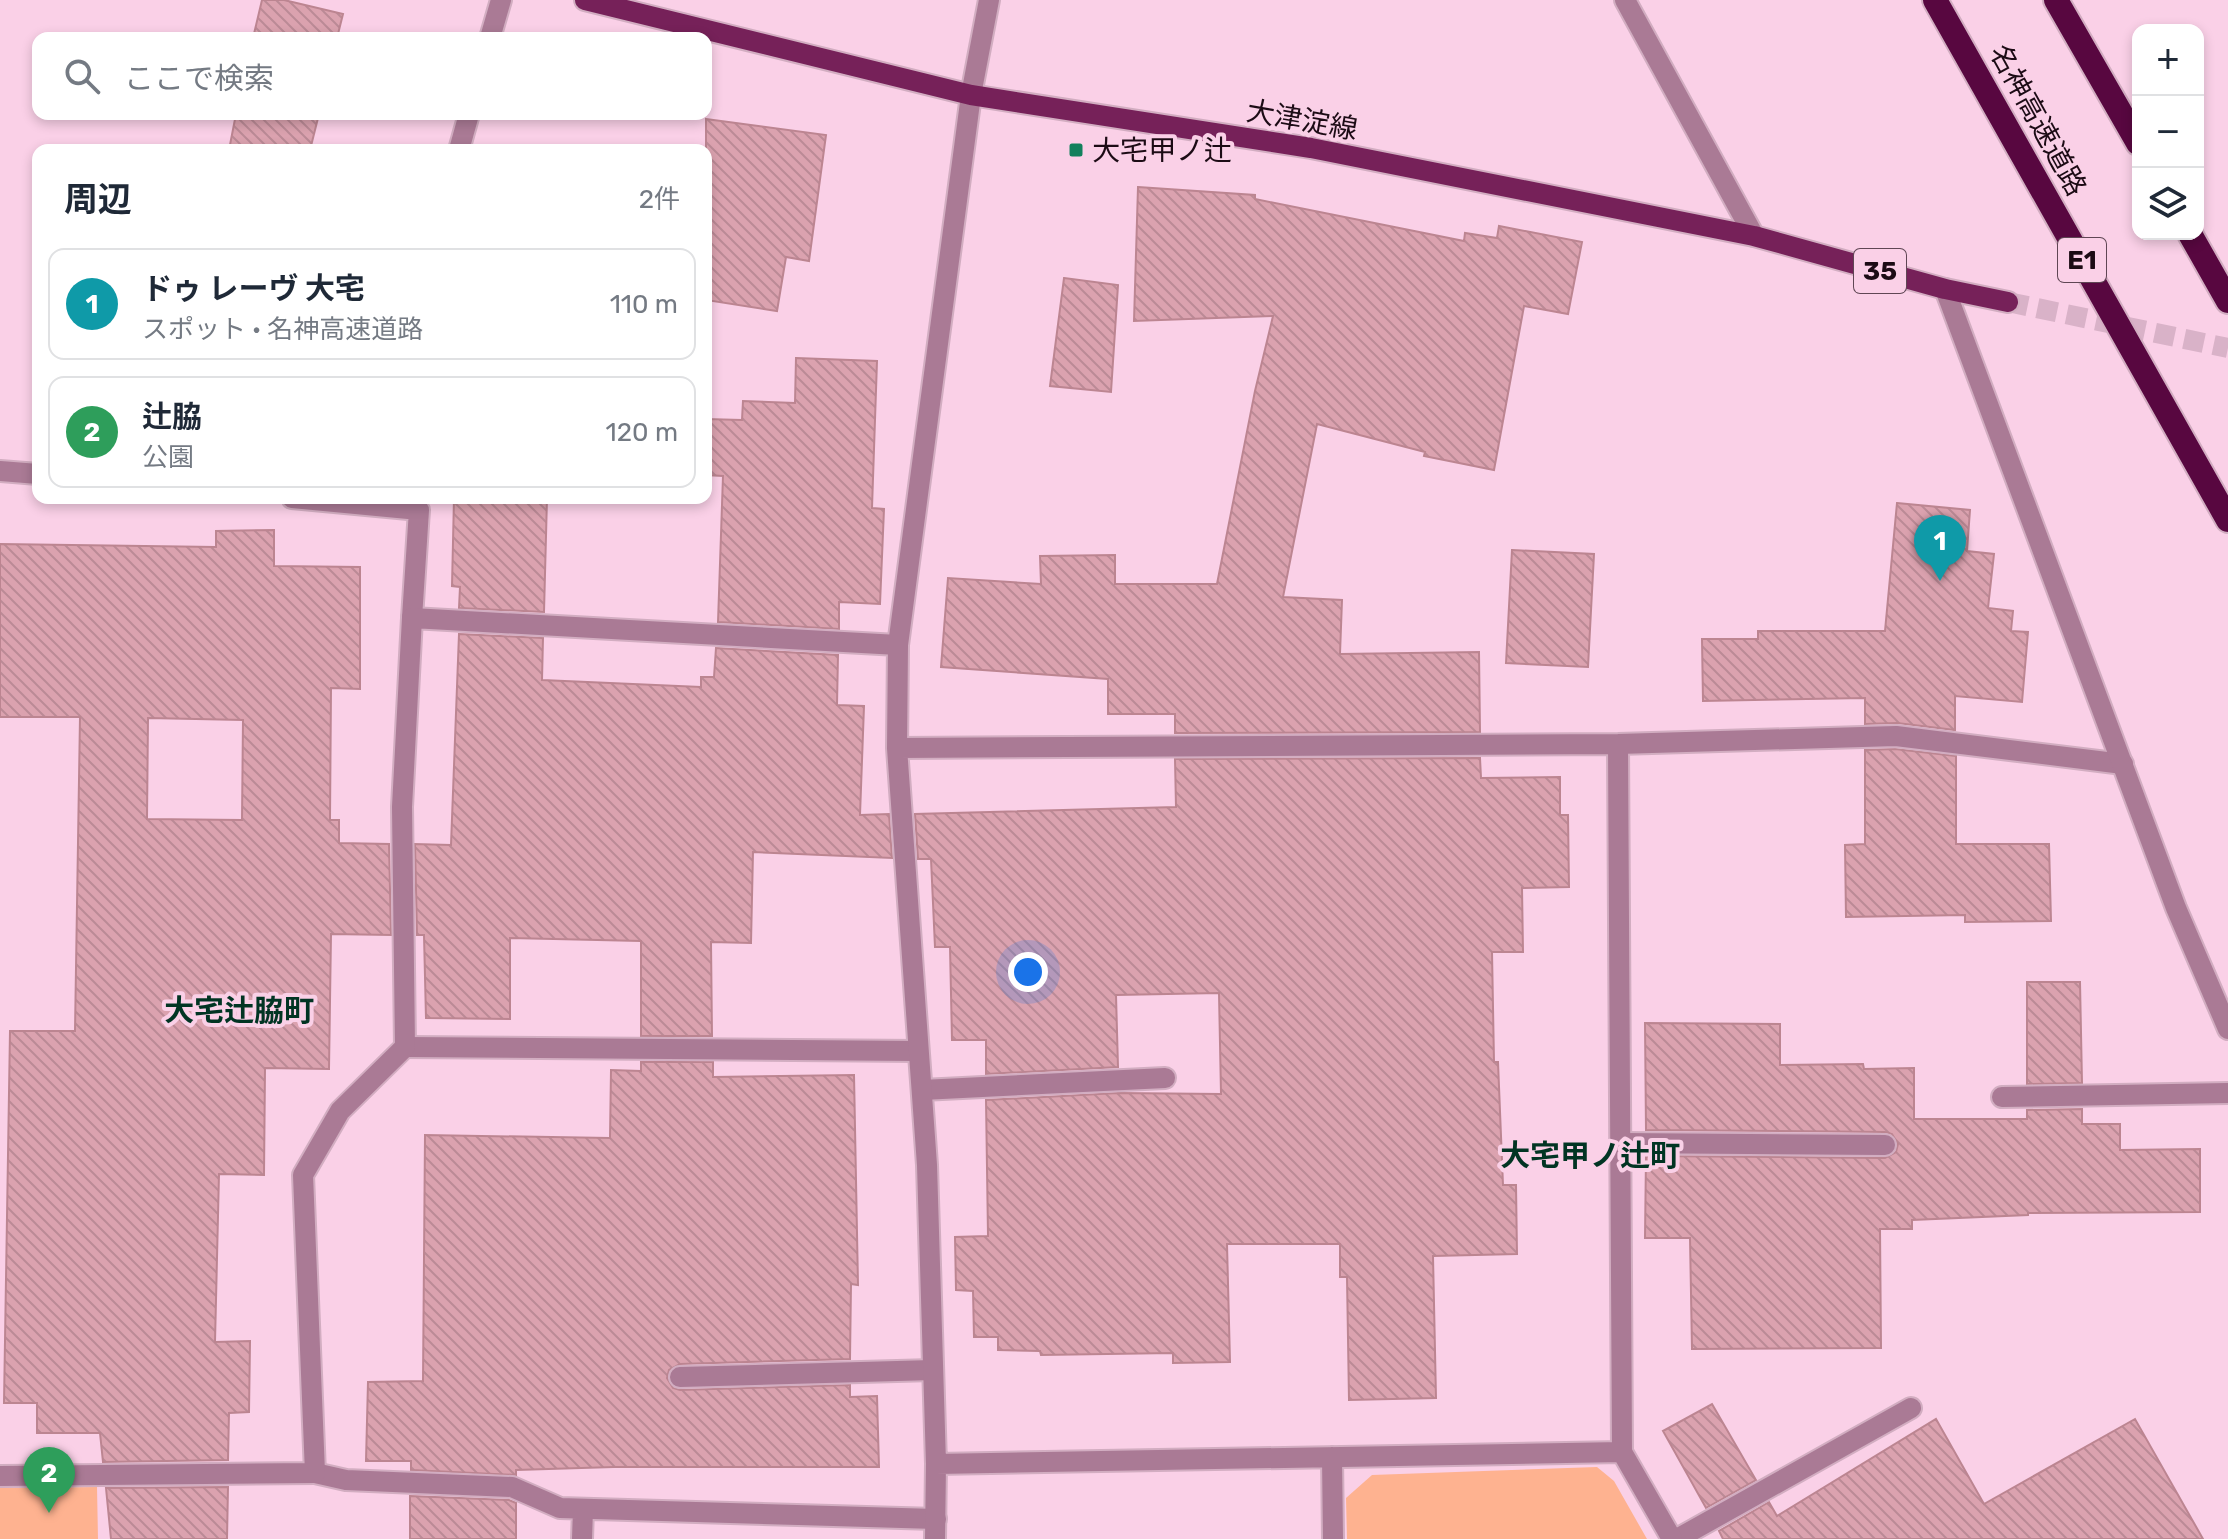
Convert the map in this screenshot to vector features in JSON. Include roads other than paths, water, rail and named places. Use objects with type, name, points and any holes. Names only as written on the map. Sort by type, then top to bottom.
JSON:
[{"type":"highway","name":"名神高速道路","points":[[1935,0],[2228,520]]},
{"type":"highway","points":[[2056,0],[2132,133]]},
{"type":"highway","points":[[2193,240],[2228,301]]},
{"type":"main road","name":"大津淀線","points":[[585,0],[971,95],[1311,148],[1754,236],[1945,289],[2008,302]]},
{"type":"street","points":[[492,32],[501,0]]},
{"type":"street","points":[[0,1476],[315,1473],[346,1480],[512,1487],[560,1508],[935,1529],[936,1464],[927,1165],[897,748],[898,645],[971,95],[989,0]]},
{"type":"street","points":[[1625,0],[1754,236]]},
{"type":"street","points":[[461,144],[467,120]]},
{"type":"street","points":[[1945,289],[2176,908],[2228,1029]]},
{"type":"street","points":[[0,471],[32,474]]},
{"type":"street","points":[[405,1047],[402,807],[419,504]]},
{"type":"street","points":[[412,618],[898,645]]},
{"type":"street","points":[[897,748],[1618,744],[1896,736],[2123,764]]},
{"type":"street","points":[[1618,744],[1622,1452],[1675,1539],[1911,1408]]},
{"type":"street","points":[[315,1473],[303,1175],[340,1111],[405,1047],[918,1051]]},
{"type":"street","points":[[922,1090],[1165,1078]]},
{"type":"street","points":[[2002,1097],[2228,1093]]},
{"type":"street","points":[[1621,1143],[1885,1145]]},
{"type":"street","points":[[680,1377],[933,1370]]},
{"type":"street","points":[[936,1464],[1622,1452]]},
{"type":"street","points":[[1332,1457],[1333,1539]]},
{"type":"street","points":[[582,1539],[583,1509]]},
{"type":"tunnel","points":[[2008,302],[2228,348]]},
{"type":"place","name":"大宅甲ノ辻","points":[[1076,150]]},
{"type":"place","name":"ドゥ レーヴ 大宅","points":[[1940,581]]},
{"type":"place","name":"辻脇","points":[[49,1513]]},
{"type":"district","name":"大宅辻脇町","points":[[239,1011]]},
{"type":"district","name":"大宅甲ノ辻町","points":[[1590,1156]]}]
